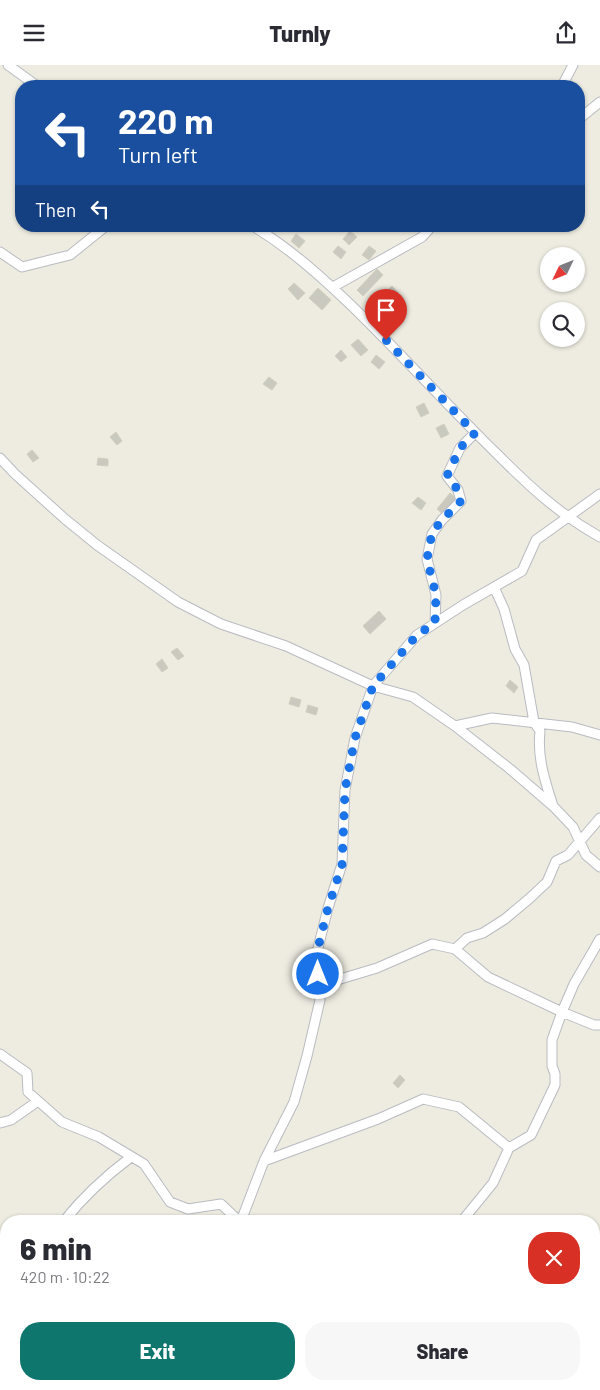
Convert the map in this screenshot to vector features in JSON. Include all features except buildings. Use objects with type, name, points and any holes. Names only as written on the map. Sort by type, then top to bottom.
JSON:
[{"type":"street","points":[[8,65],[29,80]]},
{"type":"street","points":[[565,80],[573,65]]},
{"type":"street","points":[[585,114],[600,102]]},
{"type":"street","points":[[0,252],[22,267],[70,255],[99,232]]},
{"type":"street","points":[[262,232],[285,248],[333,287],[524,481],[566,517],[600,537]]},
{"type":"street","points":[[333,287],[422,237],[427,232]]},
{"type":"street","points":[[435,623],[436,595],[427,559],[432,533],[461,501],[458,490],[447,476],[460,448],[475,433]]},
{"type":"street","points":[[0,458],[51,506],[97,545],[178,602],[222,624],[286,646],[373,686],[413,697],[510,769],[553,807],[573,827],[586,855],[600,867]]},
{"type":"street","points":[[242,1215],[264,1161],[294,1102],[309,1047],[320,1000],[316,956],[328,908],[342,865],[345,790],[355,738],[373,686],[417,635],[522,571],[536,540],[600,494]]},
{"type":"street","points":[[494,587],[504,609],[515,649],[524,665],[534,722],[540,731],[539,742],[542,773],[553,807]]},
{"type":"street","points":[[455,727],[492,718],[572,727],[600,735]]},
{"type":"street","points":[[455,949],[467,938],[483,933],[524,904],[547,881],[556,861],[568,855],[600,818]]},
{"type":"street","points":[[467,1215],[493,1183],[509,1148],[532,1135],[555,1085],[555,1074],[552,1066],[552,1040],[574,984],[600,939]]},
{"type":"street","points":[[319,993],[337,980],[377,967],[432,944],[455,949],[488,977],[562,1012],[594,1025],[600,1025]]},
{"type":"street","points":[[0,1054],[27,1073],[28,1092],[62,1122],[100,1137],[144,1164],[170,1202],[188,1209],[221,1204],[233,1215]]},
{"type":"street","points":[[264,1161],[378,1119],[423,1099],[458,1107],[509,1148]]},
{"type":"street","points":[[0,1123],[11,1120],[38,1101]]},
{"type":"street","points":[[69,1215],[115,1169],[132,1157]]},
{"type":"route","points":[[318,974],[316,956],[328,908],[342,865],[345,790],[355,738],[373,686],[417,635],[435,623],[436,595],[427,559],[432,533],[461,501],[458,490],[447,476],[460,448],[475,433],[386,340]]}]
